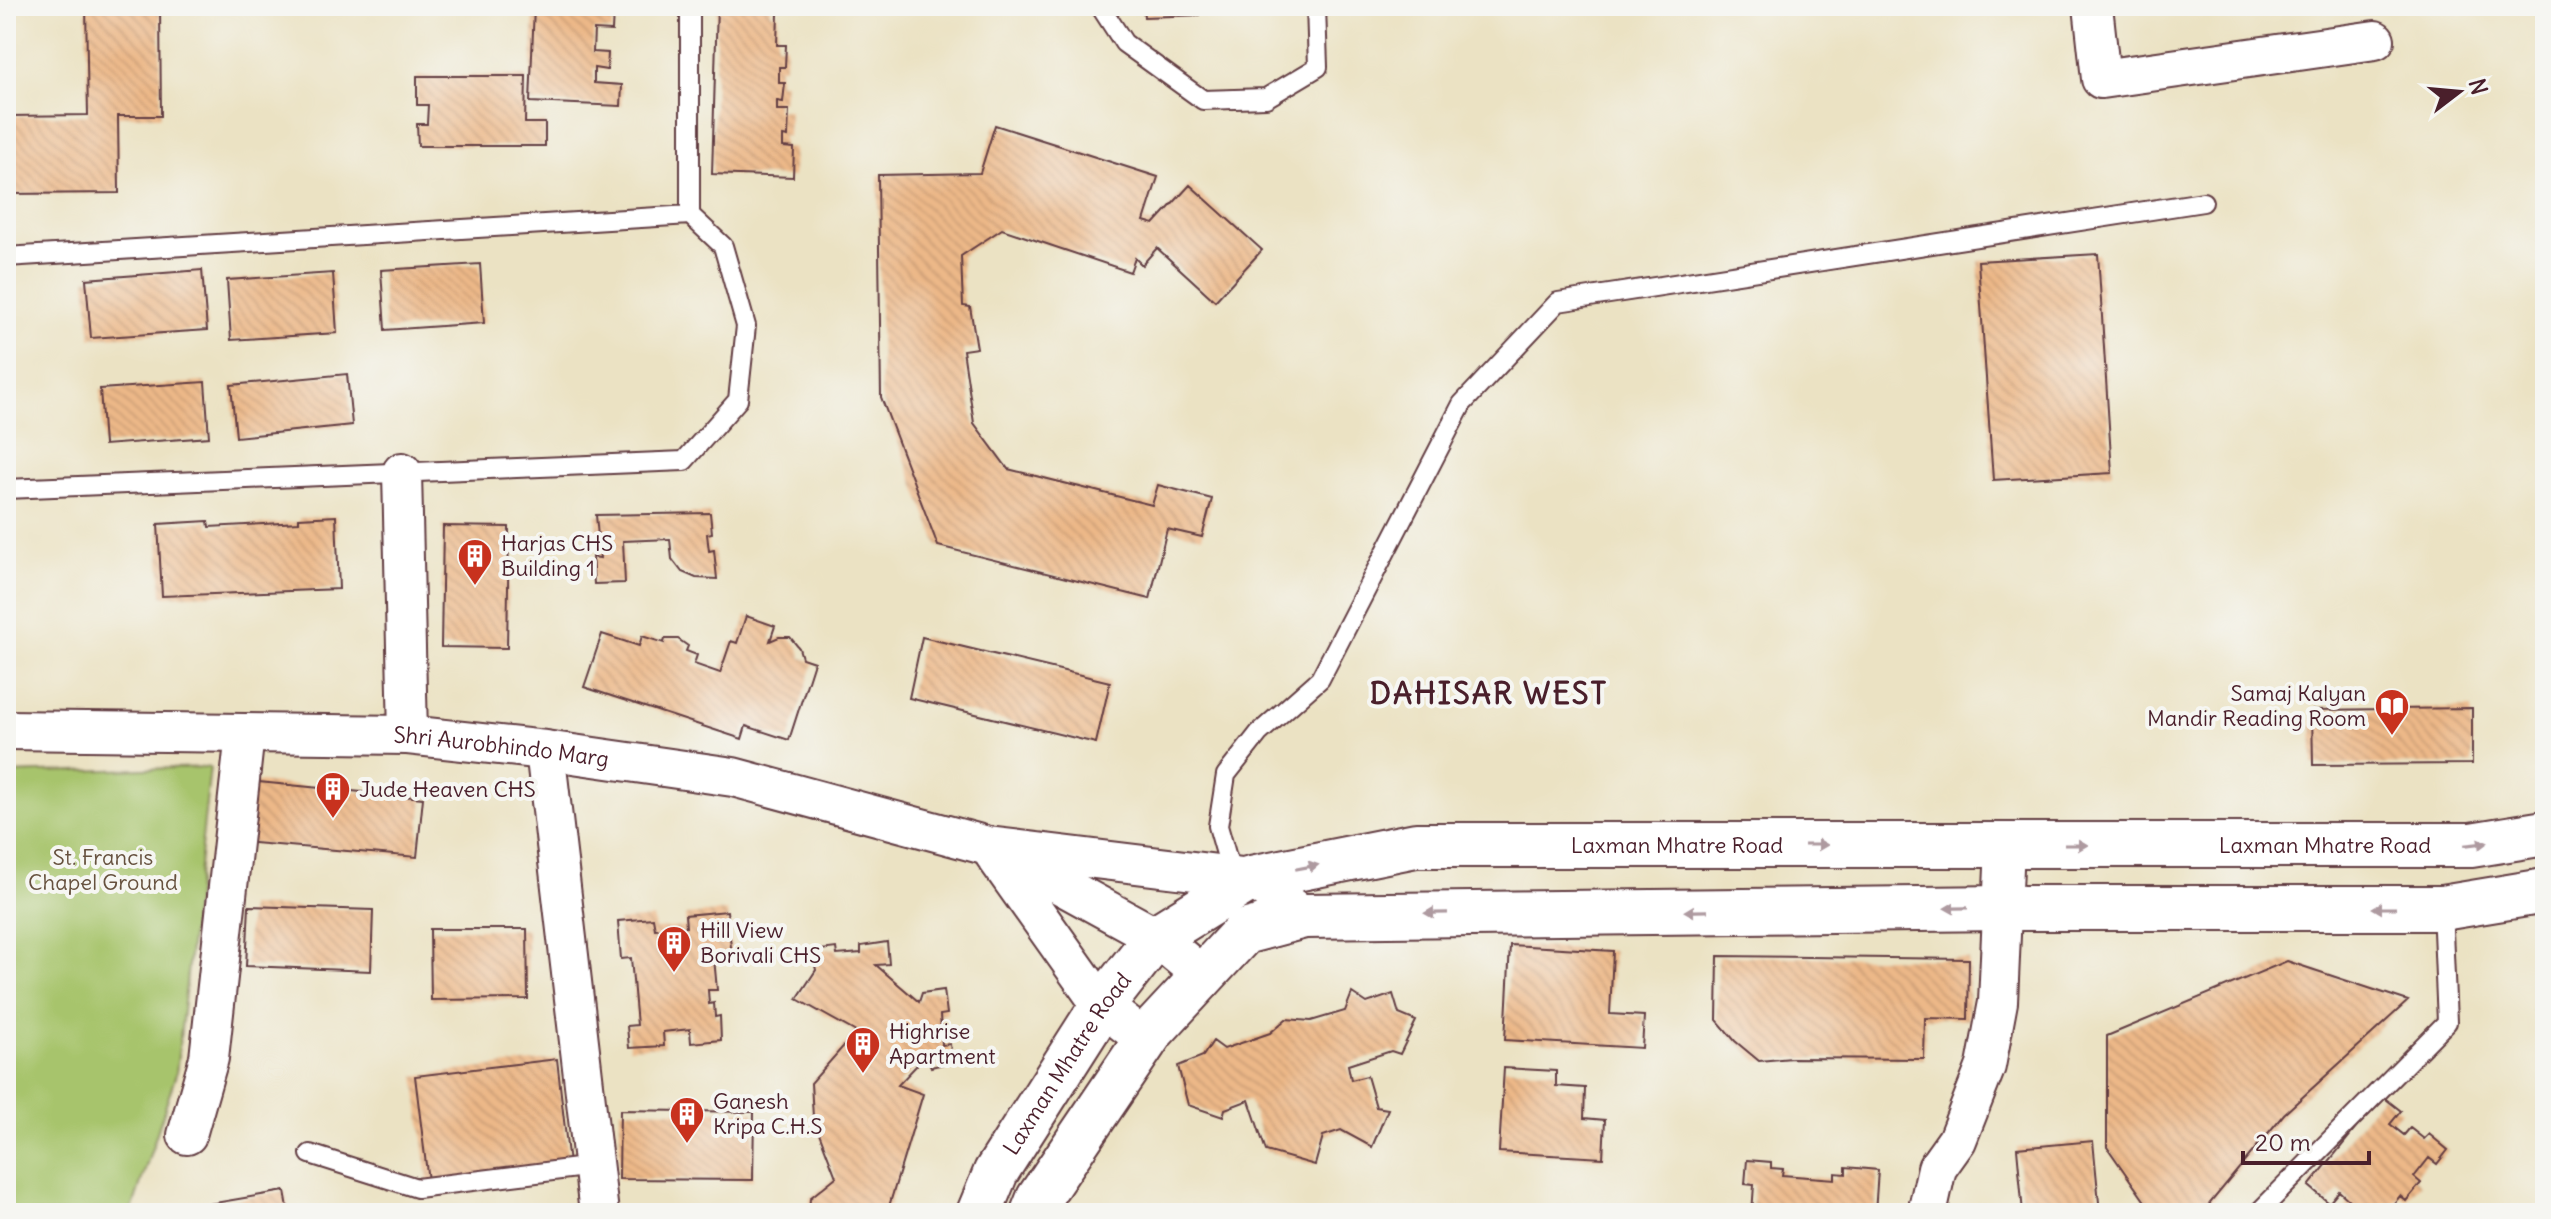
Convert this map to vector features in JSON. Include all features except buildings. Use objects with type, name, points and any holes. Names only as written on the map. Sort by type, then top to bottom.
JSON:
[{"type":"main road","name":"Laxman Mhatre Road","points":[[979,1213],[996,1172],[1102,1006],[1156,937],[1241,876],[1416,845],[2471,845],[2545,833]]},
{"type":"main road","points":[[1033,1213],[1039,1198],[1146,1040],[1203,976],[1244,932],[1304,916],[2003,908],[2442,908],[2545,891]]},
{"type":"street","points":[[2093,6],[2101,79],[2375,40]]},
{"type":"street","points":[[402,472],[408,735]]},
{"type":"street","name":"Shri Aurobhindo Marg","points":[[6,730],[408,735],[545,750],[733,777],[988,846],[1241,876],[1304,916]]},
{"type":"street","points":[[187,1135],[209,1058],[245,734]]},
{"type":"street","points":[[545,750],[599,1213]]},
{"type":"street","points":[[1927,1213],[1937,1168],[1957,1140],[1986,1066],[1998,1002],[2005,845]]},
{"type":"street","points":[[988,846],[1102,1006],[1146,1040]]},
{"type":"street","name":"Shri Aurobhindo Marg","points":[[988,846],[1156,937],[1203,976]]},
{"type":"lane","points":[[690,6],[690,215]]},
{"type":"lane","points":[[1100,6],[1124,43],[1203,100],[1266,98],[1318,67],[1316,6]]},
{"type":"lane","points":[[1241,876],[1218,826],[1226,775],[1259,733],[1320,679],[1462,404],[1558,302],[2203,202]]},
{"type":"lane","points":[[6,257],[690,215],[723,246],[746,326],[738,400],[684,461],[6,489]]},
{"type":"lane","points":[[2258,1213],[2447,1022],[2442,908]]},
{"type":"lane","points":[[310,1154],[417,1188],[593,1166]]},
{"type":"green space","name":"St. Francis Chapel Ground","points":[[210,767],[176,1074],[131,1213],[6,1213],[6,773]]},
{"type":"place","name":"Harjas CHS Building 1","points":[[475,587]]},
{"type":"place","name":"Samaj Kalyan Mandir Reading Room","points":[[2392,737]]},
{"type":"place","name":"Jude Heaven CHS","points":[[333,820]]},
{"type":"place","name":"Hill View Borivali CHS","points":[[674,974]]},
{"type":"place","name":"Highrise Apartment","points":[[863,1075]]},
{"type":"place","name":"Ganesh Kripa C.H.S","points":[[687,1145]]},
{"type":"district","name":"DAHISAR WEST","points":[[1489,694]]}]
